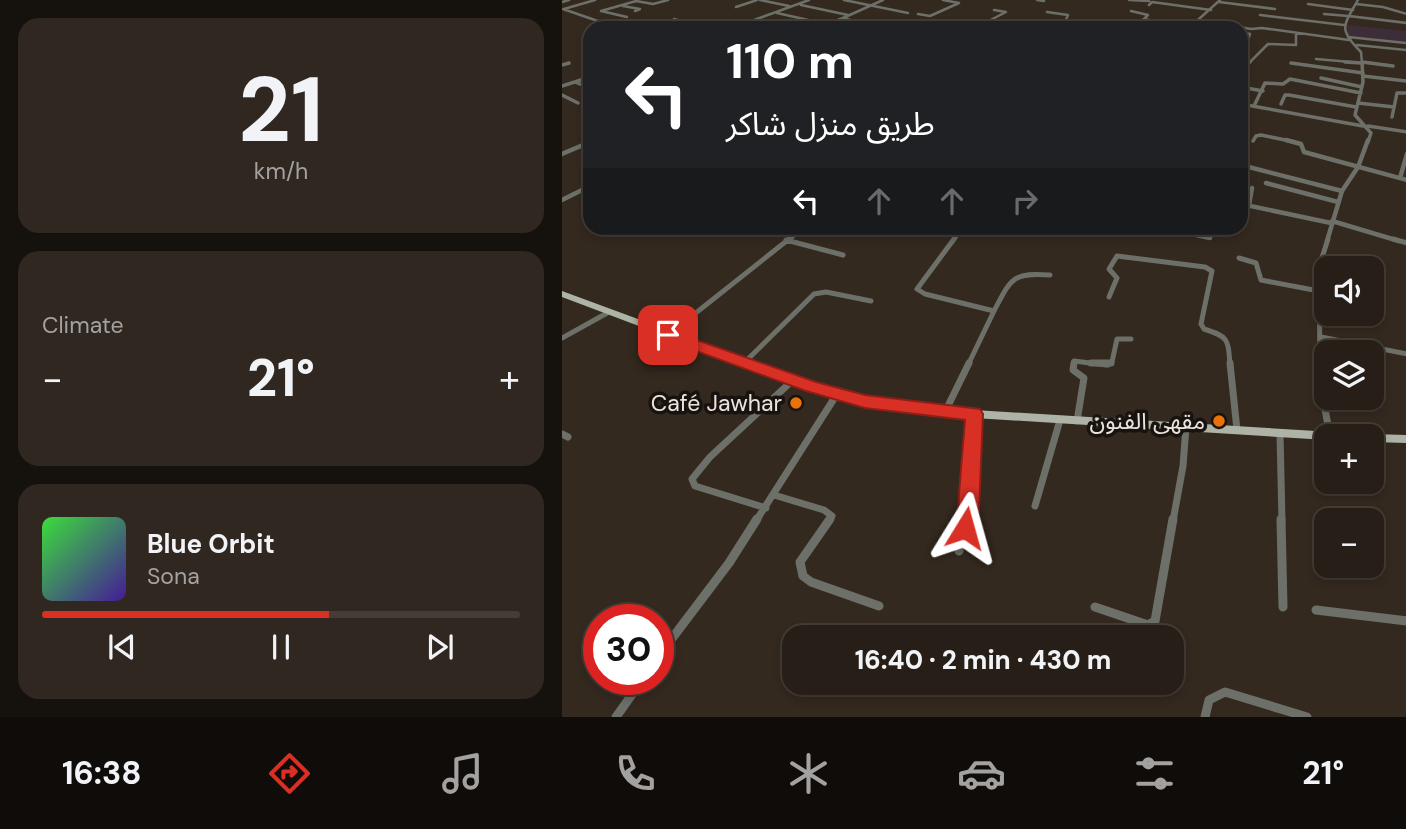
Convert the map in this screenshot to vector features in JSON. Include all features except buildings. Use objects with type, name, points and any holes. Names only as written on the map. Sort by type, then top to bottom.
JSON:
[{"type":"main road","points":[[562,294],[793,380],[892,407],[1314,435]]},
{"type":"main road","points":[[1384,438],[1406,439]]},
{"type":"street","points":[[562,2],[569,0]]},
{"type":"street","points":[[563,9],[595,0]]},
{"type":"street","points":[[627,17],[601,11],[636,0],[654,4],[668,0]]},
{"type":"street","points":[[736,7],[758,0],[791,7]]},
{"type":"street","points":[[753,21],[809,0]]},
{"type":"street","points":[[844,0],[908,13]]},
{"type":"street","points":[[834,21],[883,0]]},
{"type":"street","points":[[918,14],[930,16],[959,3],[943,0]]},
{"type":"street","points":[[1037,0],[1044,1]]},
{"type":"street","points":[[1129,0],[1211,10]]},
{"type":"street","points":[[1200,20],[1219,1],[1275,9]]},
{"type":"street","points":[[1322,256],[1341,191],[1358,167],[1371,134],[1355,117],[1363,74],[1361,50],[1348,39],[1344,25],[1357,2],[1406,14]]},
{"type":"street","points":[[1308,4],[1321,3],[1353,10]]},
{"type":"street","points":[[1317,13],[1321,3]]},
{"type":"street","points":[[584,4],[608,9]]},
{"type":"street","points":[[799,4],[848,15]]},
{"type":"street","points":[[621,5],[646,10]]},
{"type":"street","points":[[563,9],[598,21]]},
{"type":"street","points":[[635,11],[640,9]]},
{"type":"street","points":[[987,21],[1006,12],[994,10]]},
{"type":"street","points":[[1131,11],[1148,15],[1140,21]]},
{"type":"street","points":[[1047,12],[1068,15],[1065,21]]},
{"type":"street","points":[[775,13],[812,21]]},
{"type":"street","points":[[1324,14],[1406,23]]},
{"type":"street","points":[[1260,16],[1344,25]]},
{"type":"street","points":[[843,18],[854,21]]},
{"type":"street","points":[[674,19],[681,21]]},
{"type":"street","points":[[1144,19],[1154,21]]},
{"type":"street","points":[[1200,20],[1205,21]]},
{"type":"street","points":[[1256,29],[1261,21]]},
{"type":"street","points":[[1288,32],[1291,23]]},
{"type":"street","points":[[1248,29],[1406,43]]},
{"type":"street","points":[[1248,64],[1268,44],[1296,46],[1296,33]]},
{"type":"street","points":[[1336,45],[1340,39]]},
{"type":"street","points":[[1355,44],[1406,50]]},
{"type":"street","points":[[1316,59],[1393,66]]},
{"type":"street","points":[[562,65],[569,63]]},
{"type":"street","points":[[1291,63],[1406,81]]},
{"type":"street","points":[[1321,78],[1361,90]]},
{"type":"street","points":[[563,84],[583,79]]},
{"type":"street","points":[[1254,106],[1265,83],[1283,84],[1291,79],[1361,90]]},
{"type":"street","points":[[574,82],[583,85]]},
{"type":"street","points":[[1248,89],[1263,92]]},
{"type":"street","points":[[1392,117],[1397,93],[1406,93]]},
{"type":"street","points":[[562,95],[578,103]]},
{"type":"street","points":[[1281,104],[1287,95],[1357,105],[1394,107]]},
{"type":"street","points":[[1248,105],[1406,132]]},
{"type":"street","points":[[1253,141],[1256,136],[1261,135],[1296,142],[1302,144],[1304,152],[1403,179],[1406,154]]},
{"type":"street","points":[[562,154],[583,145]]},
{"type":"street","points":[[1248,167],[1341,191]]},
{"type":"street","points":[[1267,183],[1338,202]]},
{"type":"street","points":[[1252,188],[1249,205],[1331,222],[1406,243]]},
{"type":"street","points":[[562,200],[583,190]]},
{"type":"street","points":[[668,335],[793,235]]},
{"type":"street","points":[[957,235],[917,289],[925,294],[994,311]]},
{"type":"street","points":[[1197,235],[1211,238]]},
{"type":"street","points":[[786,240],[843,255]]},
{"type":"street","points":[[1109,297],[1117,278],[1109,269],[1117,256],[1205,267],[1212,271],[1202,326],[1223,335],[1228,342],[1236,430]]},
{"type":"street","points":[[1239,258],[1256,263],[1261,280],[1314,290]]},
{"type":"street","points":[[945,411],[956,394],[966,364],[1009,282],[1023,273],[1050,275]]},
{"type":"street","points":[[744,363],[814,294],[826,292],[871,301]]},
{"type":"street","points":[[562,338],[609,312]]},
{"type":"street","points":[[1320,326],[1320,382],[1329,424]]},
{"type":"street","points":[[1321,338],[1406,354]]},
{"type":"street","points":[[1077,421],[1084,378],[1073,370],[1074,361],[1107,365],[1112,362],[1117,339],[1131,340]]},
{"type":"street","points":[[766,508],[691,483],[710,457],[793,380]]},
{"type":"street","points":[[674,636],[729,563],[837,394]]},
{"type":"street","points":[[959,551],[969,510],[974,414]]},
{"type":"street","points":[[1035,506],[1060,420]]},
{"type":"street","points":[[1095,607],[1148,625],[1155,621],[1183,466],[1186,427]]},
{"type":"street","points":[[1280,433],[1283,607]]},
{"type":"street","points":[[774,495],[824,510],[832,516],[800,562],[803,576],[879,606]]},
{"type":"street","points":[[1316,610],[1406,621]]},
{"type":"street","points":[[1205,717],[1208,700],[1212,695],[1225,692],[1307,717]]},
{"type":"street","points":[[616,717],[632,695]]},
{"type":"shaded area","points":[[1347,25],[1406,31],[1406,43],[1348,36]]},
{"type":"place","name":"Café Jawhar","points":[[796,403]]},
{"type":"place","name":"مقهى الفنون","points":[[1219,421]]},
{"type":"route","points":[[668,335],[812,387],[865,402],[974,414],[969,510],[965,528]]}]
